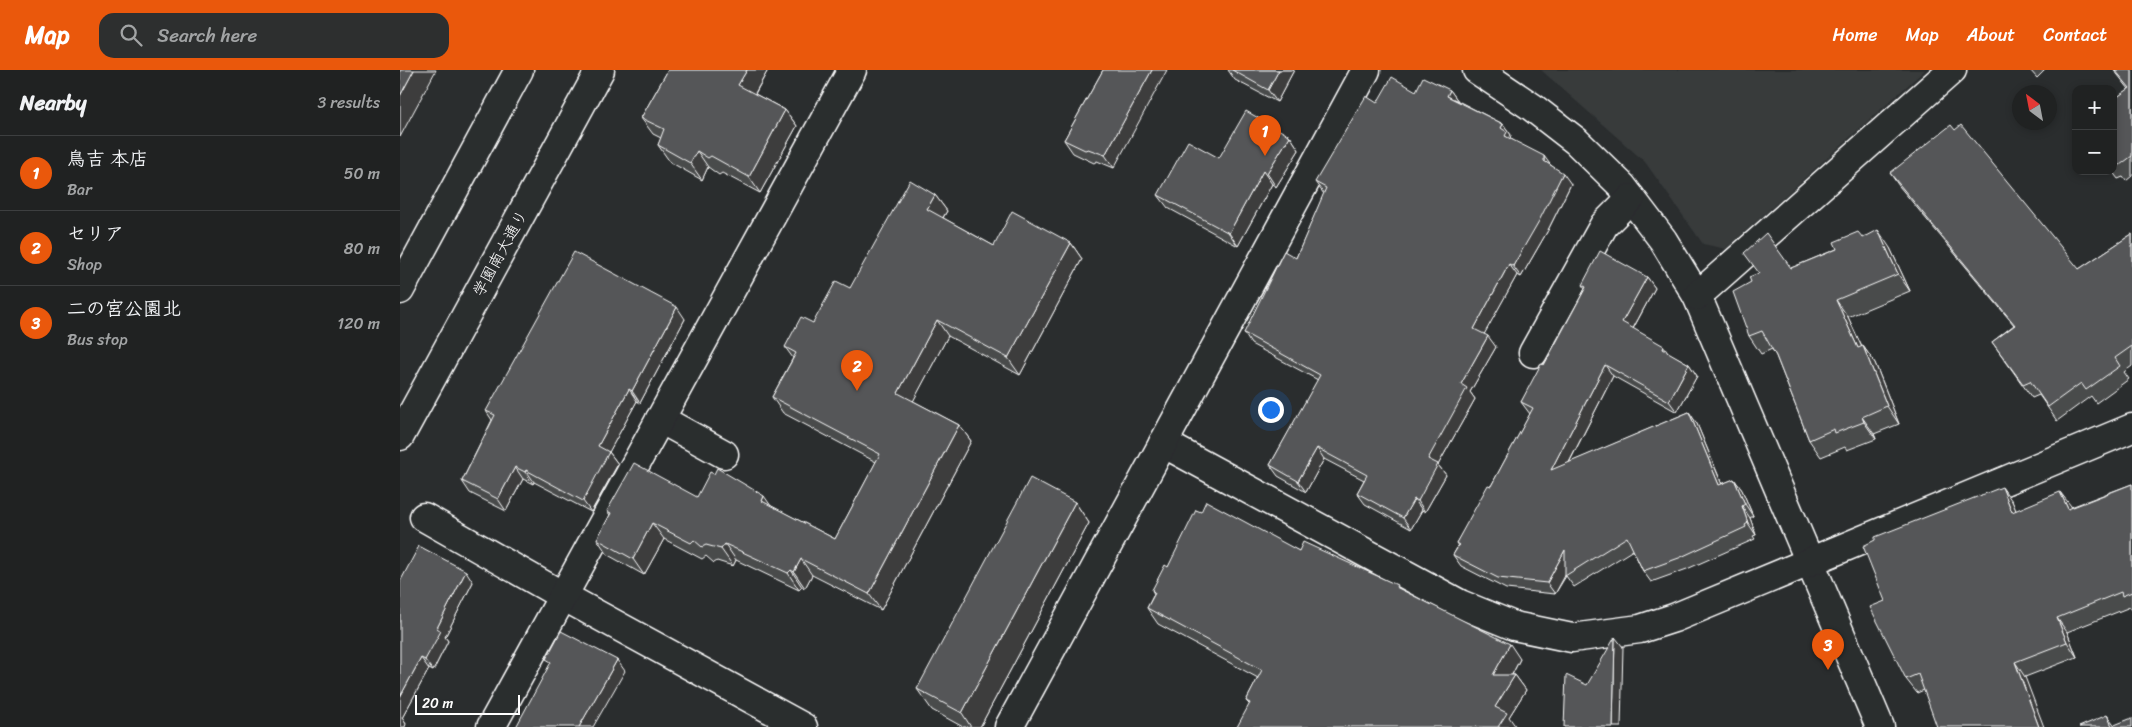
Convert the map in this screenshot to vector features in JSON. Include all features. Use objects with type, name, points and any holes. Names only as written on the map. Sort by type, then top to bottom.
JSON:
[{"type":"street","points":[[400,290],[519,70]]},
{"type":"street","name":"学園南大通り","points":[[400,436],[600,70]]},
{"type":"street","points":[[491,727],[852,70]]},
{"type":"street","points":[[1009,727],[1366,70]]},
{"type":"street","points":[[1477,70],[1532,107],[1576,141],[1631,198],[1663,240],[1697,296],[1880,727]]},
{"type":"street","points":[[1697,296],[1952,70]]},
{"type":"street","points":[[1533,353],[1604,225],[1631,198]]},
{"type":"street","points":[[660,419],[724,454]]},
{"type":"street","points":[[1163,443],[1460,604],[1514,626],[1543,634],[1572,638],[1640,629],[1674,618],[2132,428]]},
{"type":"street","points":[[424,516],[563,596],[803,727]]},
{"type":"shaded area","points":[[1541,70],[1925,70],[1726,249],[1703,244],[1645,162]]},
{"type":"building","points":[[400,70],[414,70],[400,96]]},
{"type":"building","points":[[668,70],[747,70],[738,85],[785,110],[749,177],[711,156],[708,158],[697,151],[690,163],[658,145],[664,129],[641,118]]},
{"type":"building","points":[[1103,70],[1152,70],[1105,155],[1088,149],[1085,150],[1064,140]]},
{"type":"building","points":[[1232,70],[1279,70],[1268,90]]},
{"type":"building","points":[[2115,70],[2132,70],[2132,156],[2117,167],[2117,97],[2130,88]]},
{"type":"building","points":[[1392,77],[1416,91],[1423,77],[1450,90],[1447,96],[1503,124],[1501,128],[1507,132],[1505,136],[1544,156],[1544,161],[1563,173],[1539,221],[1513,266],[1509,264],[1474,329],[1488,336],[1461,384],[1467,388],[1428,459],[1438,464],[1418,501],[1414,499],[1403,518],[1357,493],[1367,475],[1317,448],[1298,481],[1270,465],[1320,375],[1244,333],[1284,251],[1296,258],[1326,188],[1315,182],[1366,96],[1377,103]]},
{"type":"building","points":[[1246,111],[1290,136],[1267,173],[1263,171],[1229,233],[1158,195],[1188,141],[1219,158]]},
{"type":"building","points":[[1951,125],[1955,130],[1961,125],[2079,269],[2132,234],[2132,346],[2115,358],[2120,366],[2086,390],[2081,383],[2048,407],[2030,381],[2023,384],[1992,342],[2015,325],[1890,173]]},
{"type":"building","points":[[910,180],[935,195],[927,209],[994,246],[1012,211],[1071,243],[1008,358],[937,320],[898,393],[959,425],[869,594],[801,559],[794,572],[791,570],[788,573],[725,544],[721,549],[706,545],[702,547],[694,540],[691,543],[652,523],[633,559],[597,539],[611,513],[607,511],[634,463],[697,497],[710,472],[714,474],[717,468],[764,496],[762,501],[835,539],[880,454],[772,397],[796,353],[785,347],[801,317],[813,323],[836,281],[850,288]]},
{"type":"building","points":[[1878,230],[1898,274],[1836,300],[1858,348],[1863,346],[1887,406],[1862,417],[1864,422],[1835,433],[1834,429],[1809,440],[1776,356],[1762,331],[1749,336],[1733,292],[1751,282],[1749,277],[1759,273],[1744,253],[1766,233],[1791,268],[1837,249],[1834,242],[1858,232],[1863,238]]},
{"type":"building","points":[[1600,251],[1647,277],[1622,322],[1664,346],[1663,349],[1689,364],[1669,401],[1605,365],[1551,470],[1689,412],[1719,485],[1734,479],[1745,504],[1742,506],[1748,523],[1745,525],[1746,527],[1679,558],[1643,571],[1627,537],[1565,576],[1565,550],[1547,583],[1498,578],[1453,555],[1459,545],[1456,543],[1488,485],[1491,486],[1533,408],[1521,402],[1541,364],[1544,365],[1586,287],[1582,285]]},
{"type":"building","points":[[574,252],[677,307],[632,391],[629,389],[598,446],[609,452],[583,501],[526,470],[525,472],[515,467],[498,499],[462,481],[495,415],[486,411]]},
{"type":"building","points":[[1030,478],[1075,502],[962,713],[917,689]]},
{"type":"building","points":[[2132,484],[2132,592],[2122,596],[2121,592],[2057,618],[2067,642],[2015,662],[2039,727],[1937,727],[1918,674],[1906,679],[1870,607],[1885,601],[1863,546],[1875,540],[1875,537],[2002,487],[2012,512],[2060,492],[2068,509]]},
{"type":"building","points":[[1206,501],[1299,551],[1303,542],[1397,585],[1396,587],[1510,644],[1493,675],[1515,675],[1495,707],[1507,713],[1498,727],[1237,727],[1250,703],[1246,701],[1262,670],[1147,608],[1155,593],[1152,590],[1165,565],[1168,567],[1196,510],[1201,512]]},
{"type":"building","points":[[419,546],[466,571],[437,628],[441,631],[425,660],[421,658],[400,697],[400,582]]},
{"type":"building","points":[[561,631],[617,660],[579,727],[516,727],[551,662],[546,659]]},
{"type":"building","points":[[1615,637],[1613,727],[1564,727],[1566,675],[1587,685]]},
{"type":"building","points":[[2107,715],[2112,726],[2132,718],[2132,727],[2079,727]]},
{"type":"place","name":"鳥吉 本店","points":[[1265,156]]},
{"type":"place","name":"セリア","points":[[857,391]]},
{"type":"place","name":"二の宮公園北","points":[[1828,670]]}]
